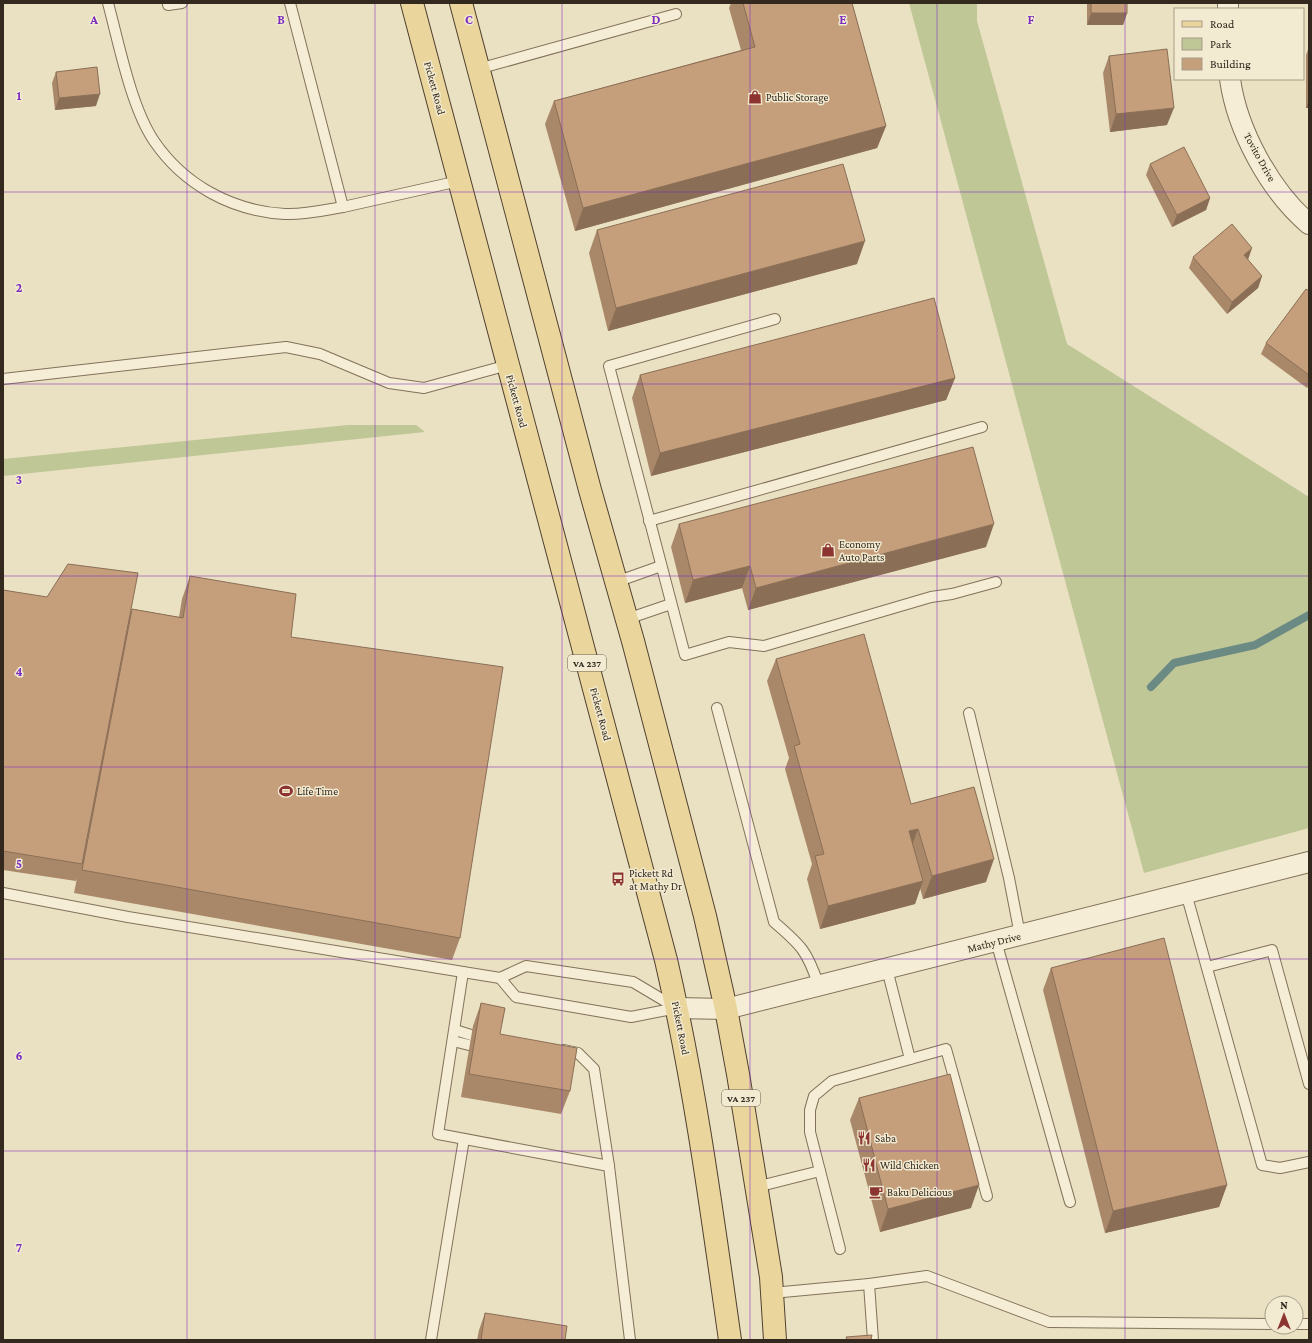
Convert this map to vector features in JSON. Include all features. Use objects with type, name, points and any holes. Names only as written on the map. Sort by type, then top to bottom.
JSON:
[{"type":"main road","name":"Pickett Road","points":[[412,3],[625,802],[677,1008],[707,1173],[730,1340]]},
{"type":"main road","name":"VA 237","points":[[461,3],[590,490],[627,619],[705,916],[726,1009],[756,1187],[772,1293],[775,1340]]},
{"type":"street","name":"Tovito Drive","points":[[1230,80],[1238,113],[1246,132],[1268,174],[1289,204],[1309,224]]},
{"type":"street","name":"Mathy Drive","points":[[677,1008],[726,1009],[1309,862]]},
{"type":"lane","points":[[108,3],[129,81],[154,141],[182,174],[217,197],[245,207],[286,214],[343,207],[459,181]]},
{"type":"lane","points":[[168,3],[182,3]]},
{"type":"lane","points":[[290,3],[343,207]]},
{"type":"lane","points":[[478,69],[676,14]]},
{"type":"lane","points":[[775,319],[609,366],[685,655],[730,642],[764,646],[931,597],[952,594],[996,582]]},
{"type":"lane","points":[[3,378],[286,347],[320,354],[389,383],[424,388],[508,365]]},
{"type":"lane","points":[[650,521],[982,427]]},
{"type":"lane","points":[[616,582],[661,566]]},
{"type":"lane","points":[[627,619],[671,604]]},
{"type":"lane","points":[[717,708],[774,922],[799,943],[810,959],[819,986]]},
{"type":"lane","points":[[968,713],[1009,878],[1020,935]]},
{"type":"lane","points":[[3,893],[128,917],[500,978],[526,966],[633,982],[677,1008]]},
{"type":"lane","points":[[1186,893],[1262,1165],[1280,1168],[1309,1162]]},
{"type":"lane","points":[[996,941],[1070,1202]]},
{"type":"lane","points":[[1207,967],[1272,950],[1309,1084]]},
{"type":"lane","points":[[887,969],[910,1059]]},
{"type":"lane","points":[[463,972],[438,1134],[609,1166]]},
{"type":"lane","points":[[500,978],[516,997],[631,1017],[677,1008]]},
{"type":"lane","points":[[453,1041],[470,1040],[455,1030]]},
{"type":"lane","points":[[840,1250],[810,1132],[810,1110],[814,1096],[832,1081],[946,1049],[987,1196]]},
{"type":"lane","points":[[555,1052],[578,1053],[594,1069],[609,1166],[630,1340]]},
{"type":"lane","points":[[431,1340],[464,1139]]},
{"type":"lane","points":[[756,1187],[820,1171]]},
{"type":"lane","points":[[772,1293],[869,1284],[927,1276],[1049,1322],[1264,1324]]},
{"type":"lane","points":[[869,1284],[873,1340]]},
{"type":"green space","points":[[909,3],[977,3],[977,21],[1067,344],[1309,497],[1309,828],[1144,873]]},
{"type":"green space","points":[[348,425],[416,425],[425,432],[3,476],[3,459]]},
{"type":"building","name":"Public Storage","points":[[743,3],[852,3],[886,126],[583,208],[554,101],[755,47]]},
{"type":"building","points":[[1091,3],[1127,3],[1127,13],[1091,13]]},
{"type":"building","points":[[1167,49],[1174,108],[1116,114],[1109,56]]},
{"type":"building","points":[[97,67],[100,94],[59,98],[56,72]]},
{"type":"building","points":[[1184,147],[1210,198],[1177,215],[1150,164]]},
{"type":"building","points":[[843,164],[865,241],[616,308],[597,230]]},
{"type":"building","points":[[1232,224],[1252,248],[1244,255],[1262,276],[1232,302],[1193,257]]},
{"type":"building","points":[[1306,289],[1309,291],[1309,375],[1266,343]]},
{"type":"building","points":[[934,298],[955,378],[660,453],[640,375]]},
{"type":"building","points":[[973,447],[994,524],[756,588],[750,566],[693,580],[679,524]]},
{"type":"building","points":[[68,564],[138,573],[82,864],[3,851],[3,590],[47,597]]},
{"type":"building","name":"Life Time","points":[[190,576],[296,594],[291,637],[503,667],[460,938],[82,870],[132,609],[183,618]]},
{"type":"building","points":[[864,634],[911,804],[974,787],[994,859],[932,876],[918,829],[909,831],[923,881],[828,906],[815,856],[824,854],[794,746],[800,744],[776,659]]},
{"type":"building","points":[[1164,938],[1227,1185],[1113,1211],[1051,968]]},
{"type":"building","points":[[481,1003],[505,1008],[500,1034],[577,1048],[570,1091],[469,1074]]},
{"type":"building","points":[[950,1074],[979,1185],[888,1209],[859,1098]]},
{"type":"building","points":[[485,1313],[567,1326],[565,1340],[481,1340]]},
{"type":"building","points":[[872,1335],[871,1340],[847,1340],[846,1337]]},
{"type":"waterway","points":[[1151,687],[1174,663],[1255,645],[1309,615]]},
{"type":"place","name":"Public Storage","points":[[755,97]]},
{"type":"place","name":"Economy Auto Parts","points":[[828,550]]},
{"type":"place","name":"Life Time","points":[[286,791]]},
{"type":"place","name":"Pickett Rd at Mathy Dr","points":[[618,879]]},
{"type":"place","name":"Saba","points":[[864,1138]]},
{"type":"place","name":"Wild Chicken","points":[[869,1165]]},
{"type":"place","name":"Baku Delicious","points":[[876,1192]]}]
